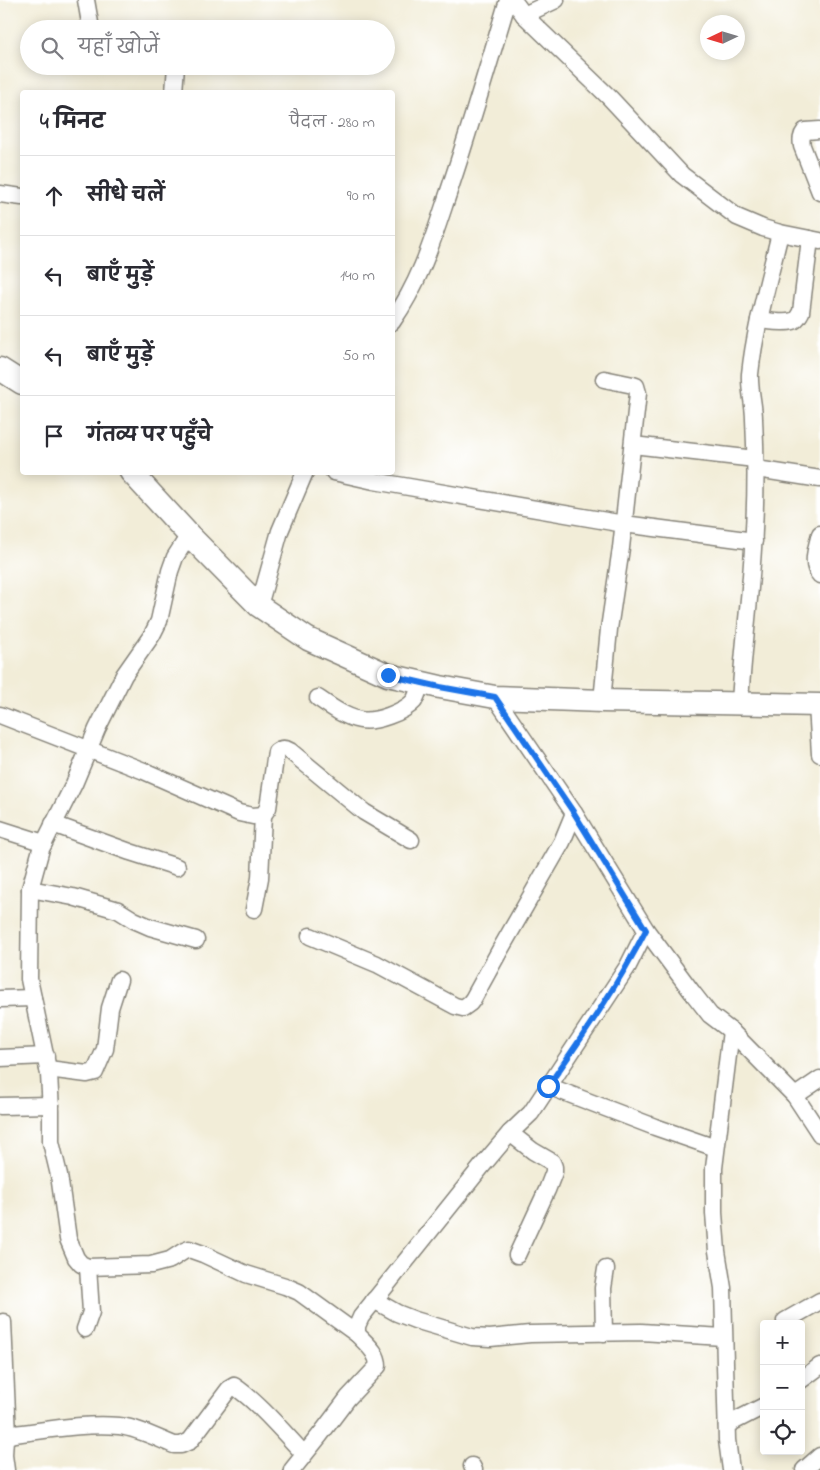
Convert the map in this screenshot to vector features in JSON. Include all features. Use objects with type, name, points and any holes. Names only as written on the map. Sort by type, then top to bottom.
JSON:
[{"type":"main road","points":[[0,369],[20,382]]},
{"type":"main road","points":[[134,475],[189,535],[259,606],[308,639],[380,672],[422,683],[495,697],[818,705]]},
{"type":"street","points":[[86,0],[89,20]]},
{"type":"street","points":[[395,318],[412,292],[429,251],[457,168],[508,0]]},
{"type":"street","points":[[514,0],[524,15],[610,98],[682,175],[737,217],[763,228],[815,240],[801,312],[797,318],[792,321],[782,322],[760,320]]},
{"type":"street","points":[[524,15],[556,0]]},
{"type":"street","points":[[174,90],[175,75]]},
{"type":"street","points":[[820,130],[805,131],[801,139],[820,192]]},
{"type":"street","points":[[0,194],[20,197]]},
{"type":"street","points":[[740,703],[754,541],[756,464],[754,404],[750,388],[750,376],[760,320],[780,233]]},
{"type":"street","points":[[602,701],[609,629],[624,524],[638,402],[638,389],[633,385],[604,379]]},
{"type":"street","points":[[633,445],[756,464],[820,479]]},
{"type":"street","points":[[259,606],[280,531],[304,475]]},
{"type":"street","points":[[347,475],[624,524],[754,541]]},
{"type":"street","points":[[820,534],[815,564],[816,571],[820,575]]},
{"type":"street","points":[[189,535],[170,570],[159,621],[152,635],[124,675],[74,784],[44,843],[30,889],[29,979],[47,1062],[51,1105],[51,1142],[68,1240],[76,1258],[81,1264],[88,1267],[151,1265],[170,1260],[184,1251],[190,1250],[203,1254],[246,1274],[299,1292],[358,1334],[372,1349],[378,1359],[378,1366],[348,1398],[304,1454],[295,1469]]},
{"type":"street","points":[[318,698],[342,714],[361,720],[378,719],[406,708],[414,700],[422,683]]},
{"type":"street","points":[[495,697],[574,813],[646,930],[710,1015],[730,1031],[795,1096],[820,1134]]},
{"type":"street","points":[[818,705],[820,754]]},
{"type":"street","points":[[0,715],[144,771],[239,813],[253,816],[263,815]]},
{"type":"street","points":[[254,909],[260,878],[263,815],[268,808],[276,752],[280,749],[290,750],[364,812],[411,840]]},
{"type":"street","points":[[310,936],[377,964],[455,1006],[463,1008],[470,1003],[482,983],[562,842],[574,813]]},
{"type":"street","points":[[53,824],[177,867]]},
{"type":"street","points":[[0,829],[44,843]]},
{"type":"street","points":[[30,889],[73,897],[118,910],[150,927],[196,940]]},
{"type":"street","points":[[358,1334],[357,1326],[361,1317],[374,1300],[482,1166],[530,1113],[570,1056],[628,966],[646,930]]},
{"type":"street","points":[[0,1058],[47,1062],[87,1074],[95,1072],[105,1049],[110,1008],[119,980]]},
{"type":"street","points":[[0,999],[33,998]]},
{"type":"street","points":[[730,1031],[714,1168],[714,1213],[724,1316],[723,1337],[727,1440],[732,1470]]},
{"type":"street","points":[[795,1096],[820,1079]]},
{"type":"street","points":[[548,1086],[716,1148]]},
{"type":"street","points":[[0,1106],[51,1105]]},
{"type":"street","points":[[510,1133],[533,1151],[552,1162],[554,1167],[547,1190],[517,1255]]},
{"type":"street","points":[[85,1329],[90,1312],[88,1267]]},
{"type":"street","points":[[604,1333],[603,1288],[606,1269]]},
{"type":"street","points":[[374,1300],[397,1313],[415,1320],[472,1337],[641,1332],[723,1337]]},
{"type":"street","points":[[787,1320],[820,1301]]},
{"type":"street","points":[[3,1322],[8,1436],[5,1439],[4,1446],[6,1470]]},
{"type":"street","points":[[805,1377],[820,1366]]},
{"type":"street","points":[[8,1436],[82,1426],[119,1426],[174,1445],[181,1445],[190,1441],[229,1389],[234,1386],[260,1408],[304,1454]]},
{"type":"street","points":[[727,1425],[760,1408]]},
{"type":"street","points":[[804,1470],[820,1456]]},
{"type":"route","points":[[388,675],[495,697],[574,813],[646,930],[628,966],[570,1056],[548,1086]]}]
